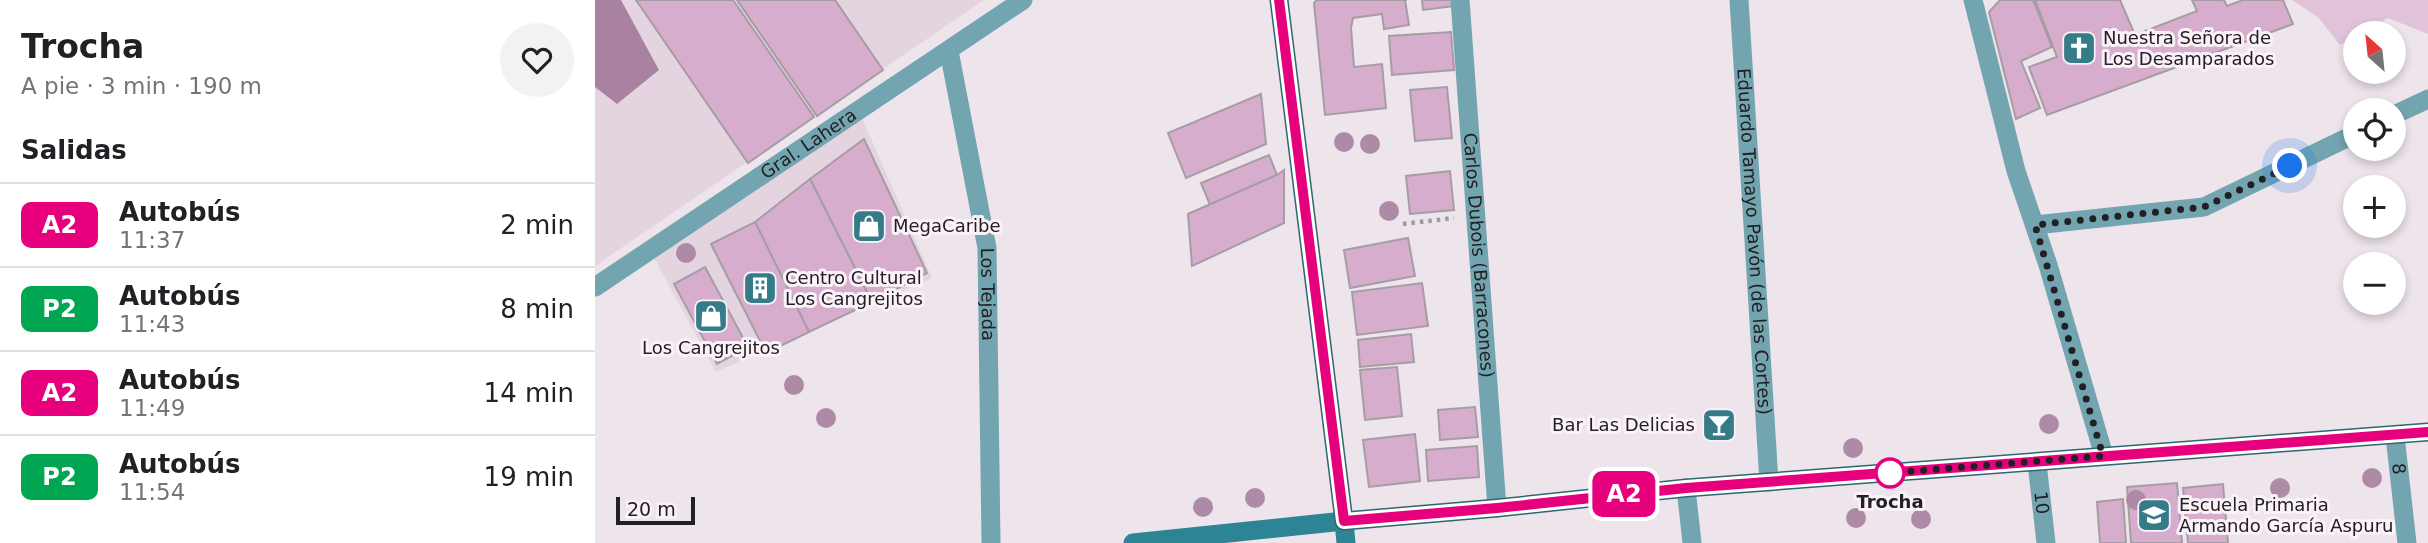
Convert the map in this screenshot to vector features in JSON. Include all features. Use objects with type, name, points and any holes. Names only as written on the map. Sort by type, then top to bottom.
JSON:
[{"type":"main road","points":[[1279,0],[1346,543]]},
{"type":"main road","points":[[1133,543],[1686,488],[2428,432]]},
{"type":"street","name":"Gral. Lahera","points":[[595,286],[1023,0]]},
{"type":"street","name":"Carlos Dubois (Barracones)","points":[[1460,0],[1497,508]]},
{"type":"street","name":"Eduardo Tamayo Pavón (de las Cortes)","points":[[1739,0],[1769,482]]},
{"type":"street","points":[[1973,0],[2016,171],[2035,225],[2103,456]]},
{"type":"street","name":"Los Tejada","points":[[949,51],[987,248],[991,543]]},
{"type":"street","points":[[2406,109],[2428,99]]},
{"type":"street","points":[[2035,225],[2204,207],[2343,140]]},
{"type":"street","name":"8","points":[[2395,436],[2407,543]]},
{"type":"street","name":"10","points":[[2037,463],[2046,543]]},
{"type":"street","points":[[1686,488],[1692,543]]},
{"type":"path","points":[[1403,224],[1475,216]]},
{"type":"shaded area","points":[[595,0],[621,0],[659,70],[617,104],[595,87]]},
{"type":"shaded area","points":[[621,0],[984,0],[595,266],[595,87],[617,104],[659,70]]},
{"type":"shaded area","points":[[2292,0],[2428,0],[2428,34],[2406,25],[2406,21],[2388,18],[2382,21],[2343,21],[2343,43],[2340,45],[2318,17]]},
{"type":"shaded area","points":[[862,118],[932,278],[716,372],[654,258]]},
{"type":"building","points":[[636,0],[733,0],[814,117],[748,163]]},
{"type":"building","points":[[737,0],[835,0],[883,70],[817,116]]},
{"type":"building","points":[[1317,0],[1405,0],[1409,25],[1384,29],[1382,14],[1353,18],[1351,28],[1354,67],[1382,64],[1386,108],[1325,115],[1314,3]]},
{"type":"building","points":[[1422,0],[1454,0],[1455,6],[1423,10]]},
{"type":"building","points":[[2000,0],[2033,0],[2052,47],[2021,61],[2040,108],[2016,119],[1989,12]]},
{"type":"building","points":[[2035,0],[2120,0],[2135,35],[2197,11],[2192,0],[2224,0],[2227,6],[2243,0],[2283,0],[2293,24],[2047,115],[2029,67],[2057,57]]},
{"type":"building","points":[[1451,32],[1454,70],[1392,75],[1389,36]]},
{"type":"building","points":[[1447,87],[1452,138],[1415,141],[1410,90]]},
{"type":"building","points":[[1261,94],[1266,144],[1186,178],[1168,133]]},
{"type":"building","name":"MegaCaribe","points":[[864,139],[927,273],[872,302],[810,179]]},
{"type":"building","points":[[1269,155],[1277,175],[1210,205],[1201,183]]},
{"type":"building","points":[[1284,170],[1284,223],[1192,266],[1188,214]]},
{"type":"building","points":[[1450,171],[1454,210],[1410,214],[1406,176]]},
{"type":"building","name":"MegaCaribe","points":[[810,179],[872,302],[809,332],[755,222]]},
{"type":"building","name":"Centro Cultural Los Cangrejitos","points":[[755,222],[809,332],[766,353],[711,244]]},
{"type":"building","points":[[1408,238],[1415,276],[1350,288],[1344,250]]},
{"type":"building","name":"Los Cangrejitos","points":[[705,267],[748,347],[717,364],[674,284]]},
{"type":"building","points":[[1422,283],[1428,326],[1357,335],[1352,292]]},
{"type":"building","points":[[1411,334],[1414,362],[1360,367],[1358,340]]},
{"type":"building","points":[[1397,367],[1402,416],[1365,420],[1360,370]]},
{"type":"building","points":[[1475,407],[1478,437],[1440,440],[1438,410]]},
{"type":"building","points":[[1415,434],[1420,481],[1369,487],[1363,440]]},
{"type":"building","points":[[1477,446],[1479,477],[1428,481],[1426,450]]},
{"type":"building","name":"Escuela Primaria Armando García Aspuru","points":[[2177,483],[2182,543],[2131,543],[2127,487]]},
{"type":"building","points":[[2223,484],[2228,543],[2188,543],[2183,488]]},
{"type":"building","points":[[2123,499],[2126,543],[2100,543],[2097,502]]},
{"type":"bus line","name":"A2","points":[[1279,0],[1344,521],[1686,488],[2428,432]]},
{"type":"place","name":"Nuestra Señora de Los Desamparados","points":[[2079,48]]},
{"type":"place","name":"MegaCaribe","points":[[869,226]]},
{"type":"place","name":"Centro Cultural Los Cangrejitos","points":[[760,288]]},
{"type":"place","name":"Los Cangrejitos","points":[[711,316]]},
{"type":"place","name":"Bar Las Delicias","points":[[1719,425]]},
{"type":"place","name":"Trocha","points":[[1890,473]]},
{"type":"place","name":"Escuela Primaria Armando García Aspuru","points":[[2154,515]]},
{"type":"route","points":[[1890,473],[2103,456],[2035,225],[2204,207],[2290,166]]}]
